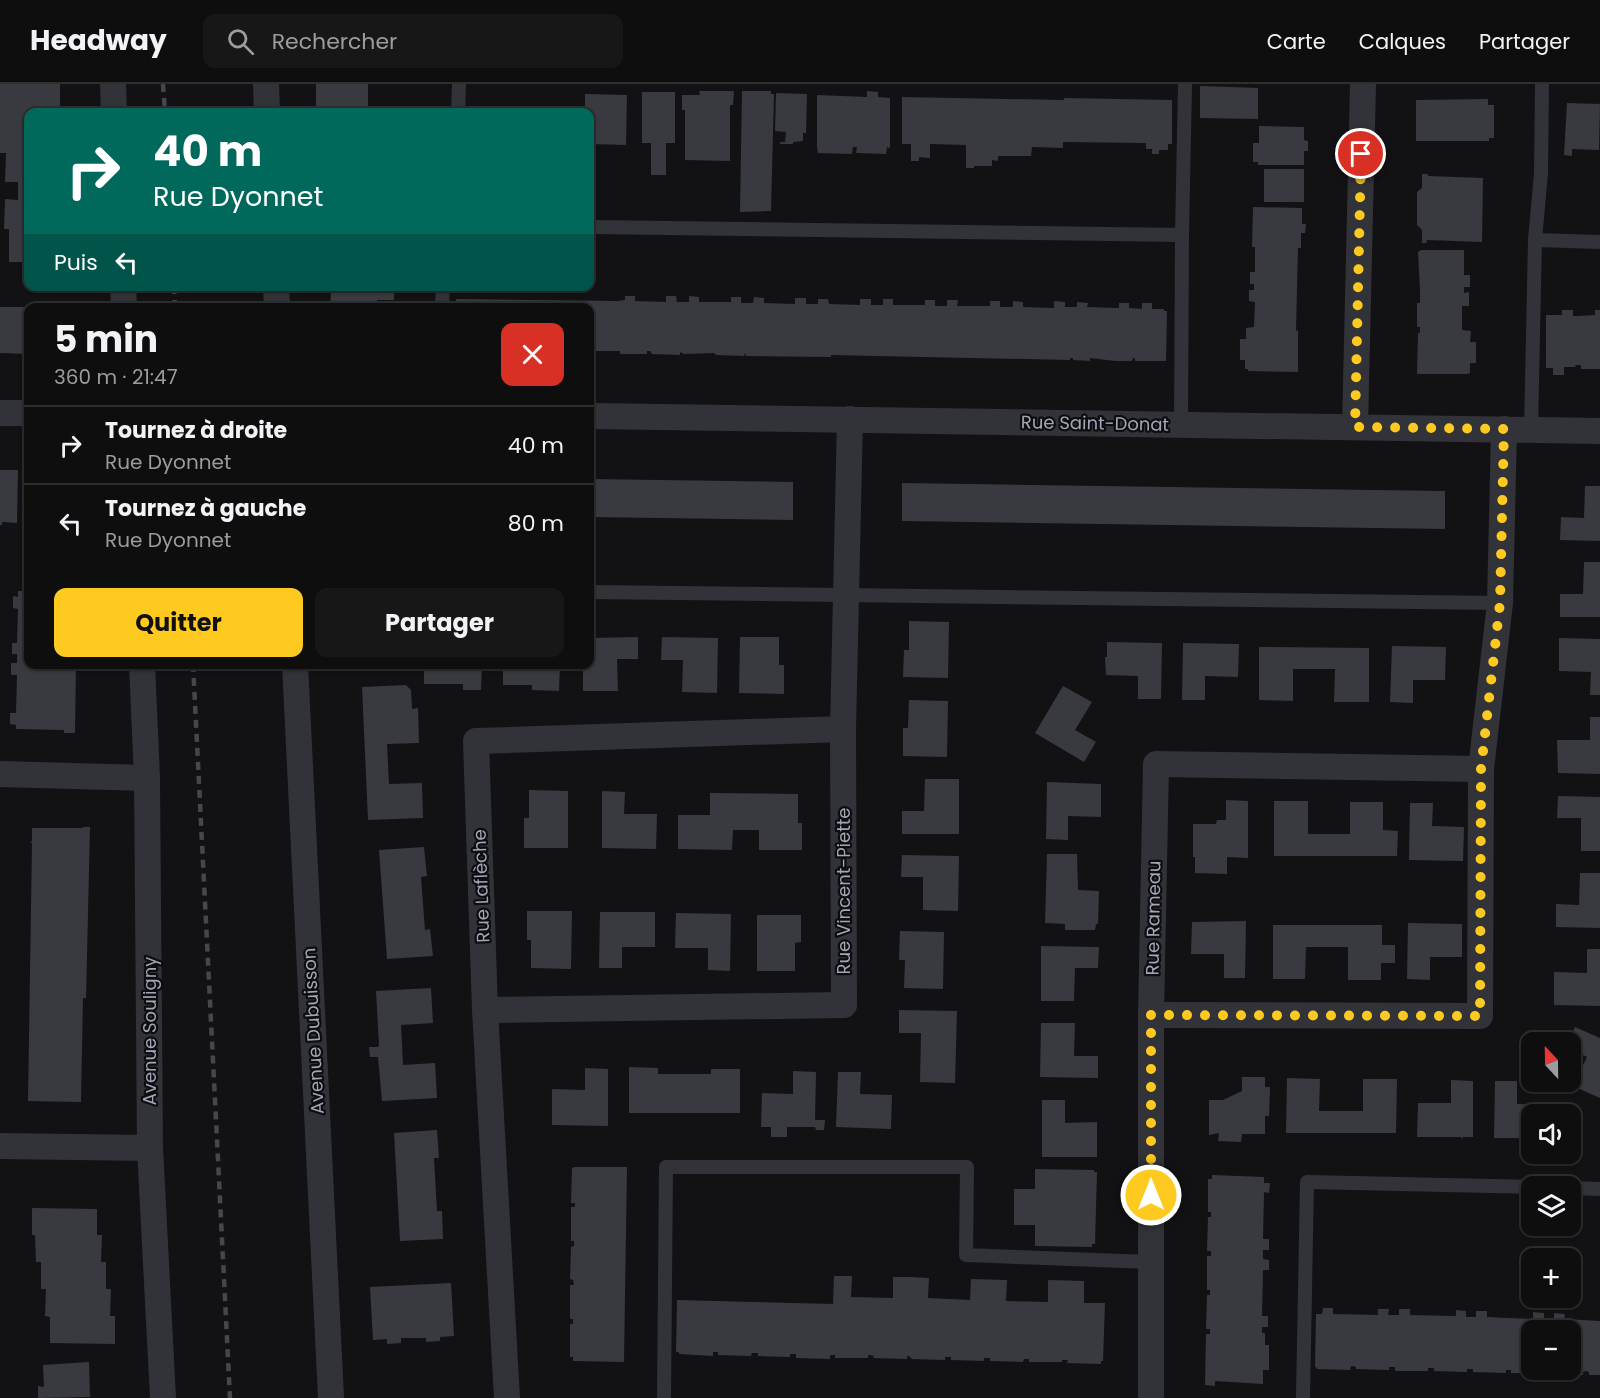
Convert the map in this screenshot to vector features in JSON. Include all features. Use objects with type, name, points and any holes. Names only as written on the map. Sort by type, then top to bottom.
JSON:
[{"type":"street","points":[[113,84],[114,108]]},
{"type":"street","points":[[266,84],[267,108]]},
{"type":"street","points":[[1355,427],[1363,84]]},
{"type":"street","points":[[0,413],[24,413]]},
{"type":"street","name":"Rue Saint-Donat","points":[[594,416],[1600,431]]},
{"type":"street","name":"Rue Vincent-Piette","points":[[485,1010],[844,1005],[843,729],[850,419]]},
{"type":"street","points":[[1151,1015],[1480,1016],[1481,769],[1500,603],[1504,429]]},
{"type":"street","name":"Avenue Souligny","points":[[142,669],[147,778],[150,1148],[163,1398]]},
{"type":"street","name":"Avenue Dubuisson","points":[[295,669],[331,1398]]},
{"type":"street","name":"Rue Laflèche","points":[[507,1398],[485,1010],[476,741],[843,729]]},
{"type":"street","name":"Rue Rameau","points":[[1151,1398],[1151,1015],[1156,764],[1481,769]]},
{"type":"street","points":[[0,774],[147,778]]},
{"type":"street","points":[[0,1146],[150,1148]]},
{"type":"lane","points":[[458,108],[459,84]]},
{"type":"lane","points":[[1181,425],[1185,84]]},
{"type":"lane","points":[[1531,430],[1535,240],[1541,173],[1542,84]]},
{"type":"lane","points":[[594,227],[1182,235]]},
{"type":"lane","points":[[1535,240],[1600,242]]},
{"type":"lane","points":[[594,592],[1500,603]]},
{"type":"lane","points":[[664,1398],[666,1167],[967,1167],[966,1255],[1151,1263]]},
{"type":"lane","points":[[1303,1398],[1307,1182],[1521,1187]]},
{"type":"lane","points":[[1581,1188],[1600,1189]]},
{"type":"building","points":[[0,84],[60,84],[60,108],[24,108],[24,262],[9,262],[9,229],[4,229],[5,199],[18,200],[18,182],[5,182],[6,153],[0,153]]},
{"type":"building","points":[[316,84],[368,84],[368,108],[316,108]]},
{"type":"building","points":[[1200,86],[1258,88],[1258,119],[1200,118]]},
{"type":"building","points":[[699,91],[734,91],[733,105],[730,105],[730,161],[685,160],[685,110],[682,110],[682,95],[700,95]]},
{"type":"building","points":[[742,91],[771,91],[771,94],[774,94],[771,211],[740,212]]},
{"type":"building","points":[[867,91],[878,92],[878,97],[890,98],[890,148],[887,147],[886,154],[856,153],[857,147],[853,147],[852,154],[818,153],[817,95],[867,97]]},
{"type":"building","points":[[642,92],[675,92],[675,143],[666,143],[666,175],[651,175],[651,143],[642,143]]},
{"type":"building","points":[[776,93],[807,94],[806,133],[803,133],[803,141],[780,144],[780,142],[785,142],[786,132],[775,131]]},
{"type":"building","points":[[585,94],[627,95],[626,145],[594,144],[594,108],[585,108]]},
{"type":"building","points":[[902,97],[1172,100],[1172,144],[1168,144],[1168,150],[1159,150],[1159,154],[1152,154],[1152,149],[1146,149],[1146,143],[1063,142],[1063,148],[1032,147],[1031,156],[998,156],[998,161],[992,160],[992,166],[966,168],[966,145],[930,144],[930,158],[919,157],[919,161],[911,161],[911,144],[902,144]]},
{"type":"building","points":[[1488,99],[1488,105],[1494,105],[1494,138],[1489,138],[1489,141],[1416,141],[1416,100]]},
{"type":"building","points":[[1567,103],[1600,104],[1599,150],[1572,149],[1572,156],[1564,155]]},
{"type":"building","points":[[1259,126],[1304,127],[1304,140],[1308,141],[1308,151],[1304,151],[1304,165],[1258,165],[1258,162],[1253,162],[1253,143],[1259,143]]},
{"type":"building","points":[[1264,169],[1304,169],[1304,202],[1264,202]]},
{"type":"building","points":[[1422,174],[1483,178],[1482,242],[1427,240],[1426,243],[1422,243],[1422,230],[1417,225],[1417,192],[1422,188]]},
{"type":"building","points":[[1253,207],[1302,208],[1302,224],[1306,224],[1305,233],[1301,233],[1301,248],[1298,248],[1296,331],[1298,330],[1298,372],[1248,371],[1245,369],[1245,360],[1240,360],[1240,339],[1246,339],[1246,328],[1254,327],[1255,302],[1249,301],[1249,290],[1254,290],[1254,284],[1250,284],[1250,272],[1255,272],[1255,247],[1252,247]]},
{"type":"building","points":[[1421,250],[1464,250],[1464,275],[1470,275],[1470,287],[1464,287],[1464,293],[1469,292],[1469,306],[1462,306],[1462,330],[1471,331],[1470,342],[1476,342],[1476,363],[1470,363],[1470,373],[1417,374],[1418,333],[1420,333],[1420,327],[1417,327],[1417,303],[1420,303],[1418,252]]},
{"type":"building","points":[[394,291],[394,300],[377,300],[377,303],[330,303],[331,292]]},
{"type":"building","points":[[625,296],[635,296],[635,301],[666,302],[666,296],[676,296],[677,302],[689,302],[689,296],[699,297],[699,302],[731,302],[731,297],[741,297],[741,303],[753,303],[754,297],[764,298],[764,303],[795,304],[795,298],[806,298],[806,304],[818,304],[818,299],[828,299],[829,304],[860,305],[860,299],[871,299],[871,305],[883,305],[883,299],[893,299],[893,305],[925,305],[925,300],[935,300],[935,306],[947,306],[947,300],[958,300],[957,306],[990,306],[990,301],[1000,301],[1000,307],[1013,307],[1013,301],[1023,302],[1023,307],[1054,308],[1054,301],[1065,302],[1065,307],[1077,307],[1077,302],[1088,303],[1087,307],[1119,308],[1119,303],[1129,303],[1129,308],[1142,309],[1142,303],[1152,303],[1152,309],[1167,311],[1166,361],[1135,361],[1135,358],[1132,361],[1115,361],[1090,358],[1090,361],[1073,360],[1073,358],[1070,360],[831,355],[831,357],[746,356],[745,353],[744,356],[680,352],[680,355],[652,354],[650,351],[647,351],[647,354],[620,354],[620,351],[594,351],[594,303],[456,303],[456,299],[625,300]]},
{"type":"building","points":[[0,307],[24,307],[24,354],[0,353]]},
{"type":"building","points":[[1562,310],[1573,310],[1573,316],[1578,316],[1595,315],[1595,310],[1600,310],[1600,369],[1581,369],[1581,365],[1575,365],[1576,367],[1564,367],[1564,375],[1553,375],[1553,368],[1546,368],[1546,315],[1562,315]]},
{"type":"building","points":[[0,470],[18,470],[17,523],[2,522],[0,525]]},
{"type":"building","points":[[594,479],[793,482],[793,520],[594,517]]},
{"type":"building","points":[[902,483],[1445,491],[1445,529],[902,521]]},
{"type":"building","points":[[1585,486],[1600,486],[1600,541],[1560,540],[1561,517],[1584,518]]},
{"type":"building","points":[[1584,562],[1600,562],[1600,617],[1560,617],[1560,594],[1583,594]]},
{"type":"building","points":[[18,591],[24,591],[24,669],[76,669],[75,733],[64,733],[64,730],[16,729],[16,725],[10,724],[10,713],[16,713],[17,675],[11,675],[11,663],[17,663],[17,654],[12,654],[12,643],[17,643],[18,609],[13,608],[13,596],[18,597]]},
{"type":"building","points":[[909,621],[949,622],[948,678],[903,677],[904,650],[909,650]]},
{"type":"building","points":[[638,637],[638,659],[617,659],[618,691],[583,691],[583,669],[594,669],[594,638]]},
{"type":"building","points":[[662,637],[718,638],[717,693],[682,692],[683,660],[661,660]]},
{"type":"building","points":[[740,637],[779,637],[779,665],[784,665],[784,694],[739,693]]},
{"type":"building","points":[[1559,638],[1600,639],[1600,695],[1590,695],[1591,672],[1559,671]]},
{"type":"building","points":[[1107,642],[1162,643],[1161,699],[1138,699],[1138,676],[1106,675]]},
{"type":"building","points":[[1183,643],[1239,644],[1238,677],[1205,676],[1205,700],[1182,700]]},
{"type":"building","points":[[1392,646],[1446,647],[1445,680],[1413,680],[1413,703],[1390,702]]},
{"type":"building","points":[[1259,647],[1369,648],[1369,702],[1334,702],[1335,669],[1293,669],[1293,701],[1259,700]]},
{"type":"building","points":[[424,669],[482,669],[481,690],[463,690],[463,684],[424,684]]},
{"type":"building","points":[[503,669],[560,669],[559,691],[532,690],[532,685],[503,685]]},
{"type":"building","points":[[406,685],[411,690],[412,709],[418,708],[419,743],[387,744],[389,784],[422,783],[423,818],[368,820],[362,687]]},
{"type":"building","points":[[1063,686],[1092,702],[1075,730],[1096,742],[1084,762],[1035,733]]},
{"type":"building","points":[[909,700],[948,701],[947,757],[903,756],[903,728],[908,728]]},
{"type":"building","points":[[1590,717],[1600,717],[1600,774],[1558,773],[1557,740],[1590,740]]},
{"type":"building","points":[[925,779],[959,779],[959,834],[902,834],[902,811],[924,811]]},
{"type":"building","points":[[1047,782],[1101,784],[1101,817],[1068,816],[1068,840],[1046,839]]},
{"type":"building","points":[[529,790],[568,791],[568,848],[524,848],[524,818],[529,818]]},
{"type":"building","points":[[602,791],[625,792],[624,814],[657,814],[656,849],[602,848]]},
{"type":"building","points":[[710,793],[798,794],[798,823],[802,823],[802,850],[759,850],[759,830],[733,830],[732,850],[678,849],[678,815],[710,815]]},
{"type":"building","points":[[1558,796],[1600,797],[1600,851],[1581,851],[1581,818],[1557,818]]},
{"type":"building","points":[[1226,800],[1248,801],[1248,858],[1227,857],[1227,874],[1195,873],[1193,824],[1216,824],[1217,820],[1226,820]]},
{"type":"building","points":[[1274,801],[1308,801],[1308,834],[1350,834],[1350,802],[1383,802],[1383,830],[1398,831],[1397,856],[1274,856]]},
{"type":"building","points":[[1410,803],[1433,803],[1432,826],[1464,827],[1463,861],[1409,860]]},
{"type":"building","points":[[90,827],[81,1102],[28,1101],[32,828]]},
{"type":"building","points":[[424,847],[427,876],[421,877],[425,930],[430,929],[433,956],[387,959],[379,850]]},
{"type":"building","points":[[1047,854],[1077,854],[1078,890],[1099,891],[1098,924],[1095,930],[1065,930],[1065,924],[1045,923]]},
{"type":"building","points":[[902,855],[959,856],[958,911],[923,910],[923,877],[901,877]]},
{"type":"building","points":[[1580,873],[1600,873],[1600,928],[1556,927],[1556,904],[1579,905]]},
{"type":"building","points":[[527,911],[572,911],[571,969],[531,968],[531,940],[527,940]]},
{"type":"building","points":[[600,912],[655,912],[655,947],[622,947],[622,968],[599,968]]},
{"type":"building","points":[[676,913],[731,914],[730,971],[708,970],[708,948],[675,948]]},
{"type":"building","points":[[757,915],[801,915],[801,942],[795,943],[795,971],[757,971]]},
{"type":"building","points":[[1246,921],[1245,978],[1224,978],[1224,954],[1191,954],[1192,922]]},
{"type":"building","points":[[1408,923],[1462,924],[1462,957],[1430,957],[1430,980],[1407,979]]},
{"type":"building","points":[[1273,925],[1382,925],[1382,945],[1395,945],[1395,963],[1381,963],[1381,980],[1348,980],[1348,947],[1306,947],[1305,979],[1273,979]]},
{"type":"building","points":[[900,931],[944,932],[943,989],[904,988],[905,960],[899,960]]},
{"type":"building","points":[[1041,946],[1099,947],[1098,968],[1075,968],[1074,1001],[1041,1001]]},
{"type":"building","points":[[1587,949],[1600,949],[1600,1006],[1554,1005],[1554,972],[1587,973]]},
{"type":"building","points":[[431,988],[433,1023],[401,1025],[403,1065],[435,1063],[437,1098],[382,1101],[378,1057],[370,1057],[369,1047],[379,1045],[376,991]]},
{"type":"building","points":[[899,1010],[957,1011],[955,1083],[920,1082],[921,1033],[899,1033]]},
{"type":"building","points":[[1041,1023],[1075,1023],[1074,1056],[1098,1056],[1098,1078],[1040,1077]]},
{"type":"building","points":[[1575,1027],[1600,1038],[1600,1098],[1581,1090],[1581,1069],[1587,1057],[1581,1054],[1581,1032],[1573,1032]]},
{"type":"building","points":[[629,1067],[658,1068],[658,1074],[711,1074],[711,1069],[740,1069],[740,1113],[629,1113]]},
{"type":"building","points":[[585,1068],[608,1069],[608,1126],[552,1125],[552,1089],[585,1090]]},
{"type":"building","points":[[793,1071],[816,1072],[815,1120],[825,1120],[824,1130],[816,1130],[815,1127],[787,1127],[787,1137],[771,1137],[771,1127],[761,1127],[762,1093],[793,1094]]},
{"type":"building","points":[[838,1072],[861,1072],[860,1094],[892,1095],[891,1129],[836,1127]]},
{"type":"building","points":[[1242,1077],[1265,1077],[1265,1087],[1270,1087],[1269,1116],[1265,1116],[1265,1134],[1242,1134],[1241,1142],[1218,1141],[1219,1133],[1209,1135],[1209,1100],[1223,1100],[1242,1091]]},
{"type":"building","points":[[1287,1078],[1320,1079],[1319,1111],[1363,1111],[1363,1079],[1397,1079],[1396,1133],[1286,1133]]},
{"type":"building","points":[[1451,1080],[1473,1081],[1473,1137],[1463,1137],[1463,1139],[1461,1137],[1417,1137],[1418,1103],[1451,1103]]},
{"type":"building","points":[[1495,1081],[1517,1081],[1517,1104],[1521,1104],[1521,1138],[1494,1138]]},
{"type":"building","points":[[1042,1100],[1065,1100],[1065,1123],[1097,1122],[1097,1157],[1042,1157]]},
{"type":"building","points":[[437,1130],[439,1158],[434,1158],[437,1211],[442,1211],[443,1239],[400,1241],[394,1133]]},
{"type":"building","points":[[627,1167],[624,1362],[573,1361],[573,1357],[570,1357],[570,1324],[573,1324],[573,1319],[570,1319],[570,1285],[574,1285],[573,1280],[570,1279],[571,1247],[574,1246],[574,1241],[571,1241],[571,1207],[575,1207],[575,1203],[571,1203],[572,1168]]},
{"type":"building","points":[[1035,1169],[1094,1170],[1097,1172],[1095,1244],[1092,1244],[1092,1247],[1035,1246],[1035,1225],[1014,1225],[1014,1189],[1035,1189]]},
{"type":"building","points":[[1212,1175],[1264,1177],[1264,1183],[1270,1183],[1269,1193],[1264,1192],[1263,1239],[1269,1239],[1269,1250],[1263,1250],[1263,1259],[1269,1260],[1269,1270],[1263,1270],[1262,1316],[1268,1316],[1268,1327],[1262,1327],[1262,1333],[1265,1333],[1265,1345],[1269,1345],[1269,1370],[1263,1370],[1263,1384],[1215,1381],[1215,1386],[1205,1385],[1206,1334],[1210,1334],[1210,1329],[1206,1329],[1207,1295],[1210,1295],[1210,1290],[1207,1290],[1207,1256],[1211,1256],[1211,1251],[1207,1251],[1208,1217],[1211,1217],[1211,1212],[1208,1212],[1208,1179],[1212,1179]]},
{"type":"building","points":[[32,1208],[97,1209],[97,1235],[102,1235],[101,1262],[106,1262],[106,1289],[111,1289],[110,1316],[115,1316],[115,1344],[50,1343],[50,1317],[45,1316],[46,1289],[41,1289],[41,1262],[36,1262],[35,1235],[32,1235]]},
{"type":"building","points":[[834,1276],[852,1276],[851,1297],[893,1298],[893,1277],[911,1277],[929,1278],[928,1298],[970,1300],[971,1279],[1007,1280],[1006,1301],[1048,1302],[1048,1280],[1084,1281],[1084,1303],[1105,1303],[1103,1361],[1101,1364],[1067,1363],[1068,1360],[1062,1360],[1062,1362],[1029,1362],[1029,1359],[1024,1359],[1023,1362],[990,1361],[990,1358],[984,1358],[984,1361],[951,1360],[951,1357],[945,1357],[945,1360],[912,1359],[909,1356],[907,1359],[873,1358],[874,1356],[870,1355],[868,1358],[835,1358],[835,1355],[830,1355],[830,1359],[796,1358],[796,1354],[790,1354],[790,1357],[758,1356],[758,1353],[752,1353],[751,1356],[718,1355],[718,1352],[713,1352],[713,1356],[676,1352],[677,1300],[833,1304]]},
{"type":"building","points":[[451,1283],[454,1336],[440,1337],[440,1341],[426,1342],[426,1338],[401,1338],[401,1343],[387,1344],[387,1339],[373,1340],[370,1287]]},
{"type":"building","points":[[1323,1308],[1333,1308],[1333,1314],[1378,1315],[1378,1309],[1389,1309],[1388,1315],[1399,1315],[1399,1309],[1410,1309],[1410,1315],[1456,1316],[1456,1310],[1466,1311],[1466,1317],[1476,1317],[1476,1311],[1487,1311],[1487,1317],[1533,1319],[1533,1312],[1544,1313],[1544,1319],[1554,1319],[1554,1313],[1565,1314],[1564,1319],[1600,1321],[1600,1375],[1589,1375],[1586,1371],[1581,1375],[1581,1320],[1521,1320],[1521,1373],[1511,1373],[1511,1370],[1506,1370],[1506,1373],[1473,1372],[1473,1369],[1467,1369],[1467,1372],[1434,1371],[1434,1368],[1428,1368],[1428,1371],[1395,1371],[1395,1367],[1389,1367],[1389,1370],[1356,1369],[1353,1366],[1350,1370],[1317,1369],[1315,1366],[1316,1314],[1322,1314]]},
{"type":"building","points":[[89,1362],[90,1397],[38,1398],[38,1386],[44,1387],[43,1365]]},
{"type":"railway","points":[[163,84],[165,108]]},
{"type":"railway","points":[[174,291],[175,303]]},
{"type":"railway","points":[[193,669],[230,1398]]},
{"type":"route","points":[[1151,1195],[1151,1015],[1480,1016],[1481,769],[1500,603],[1504,429],[1355,427],[1361,154]]}]
